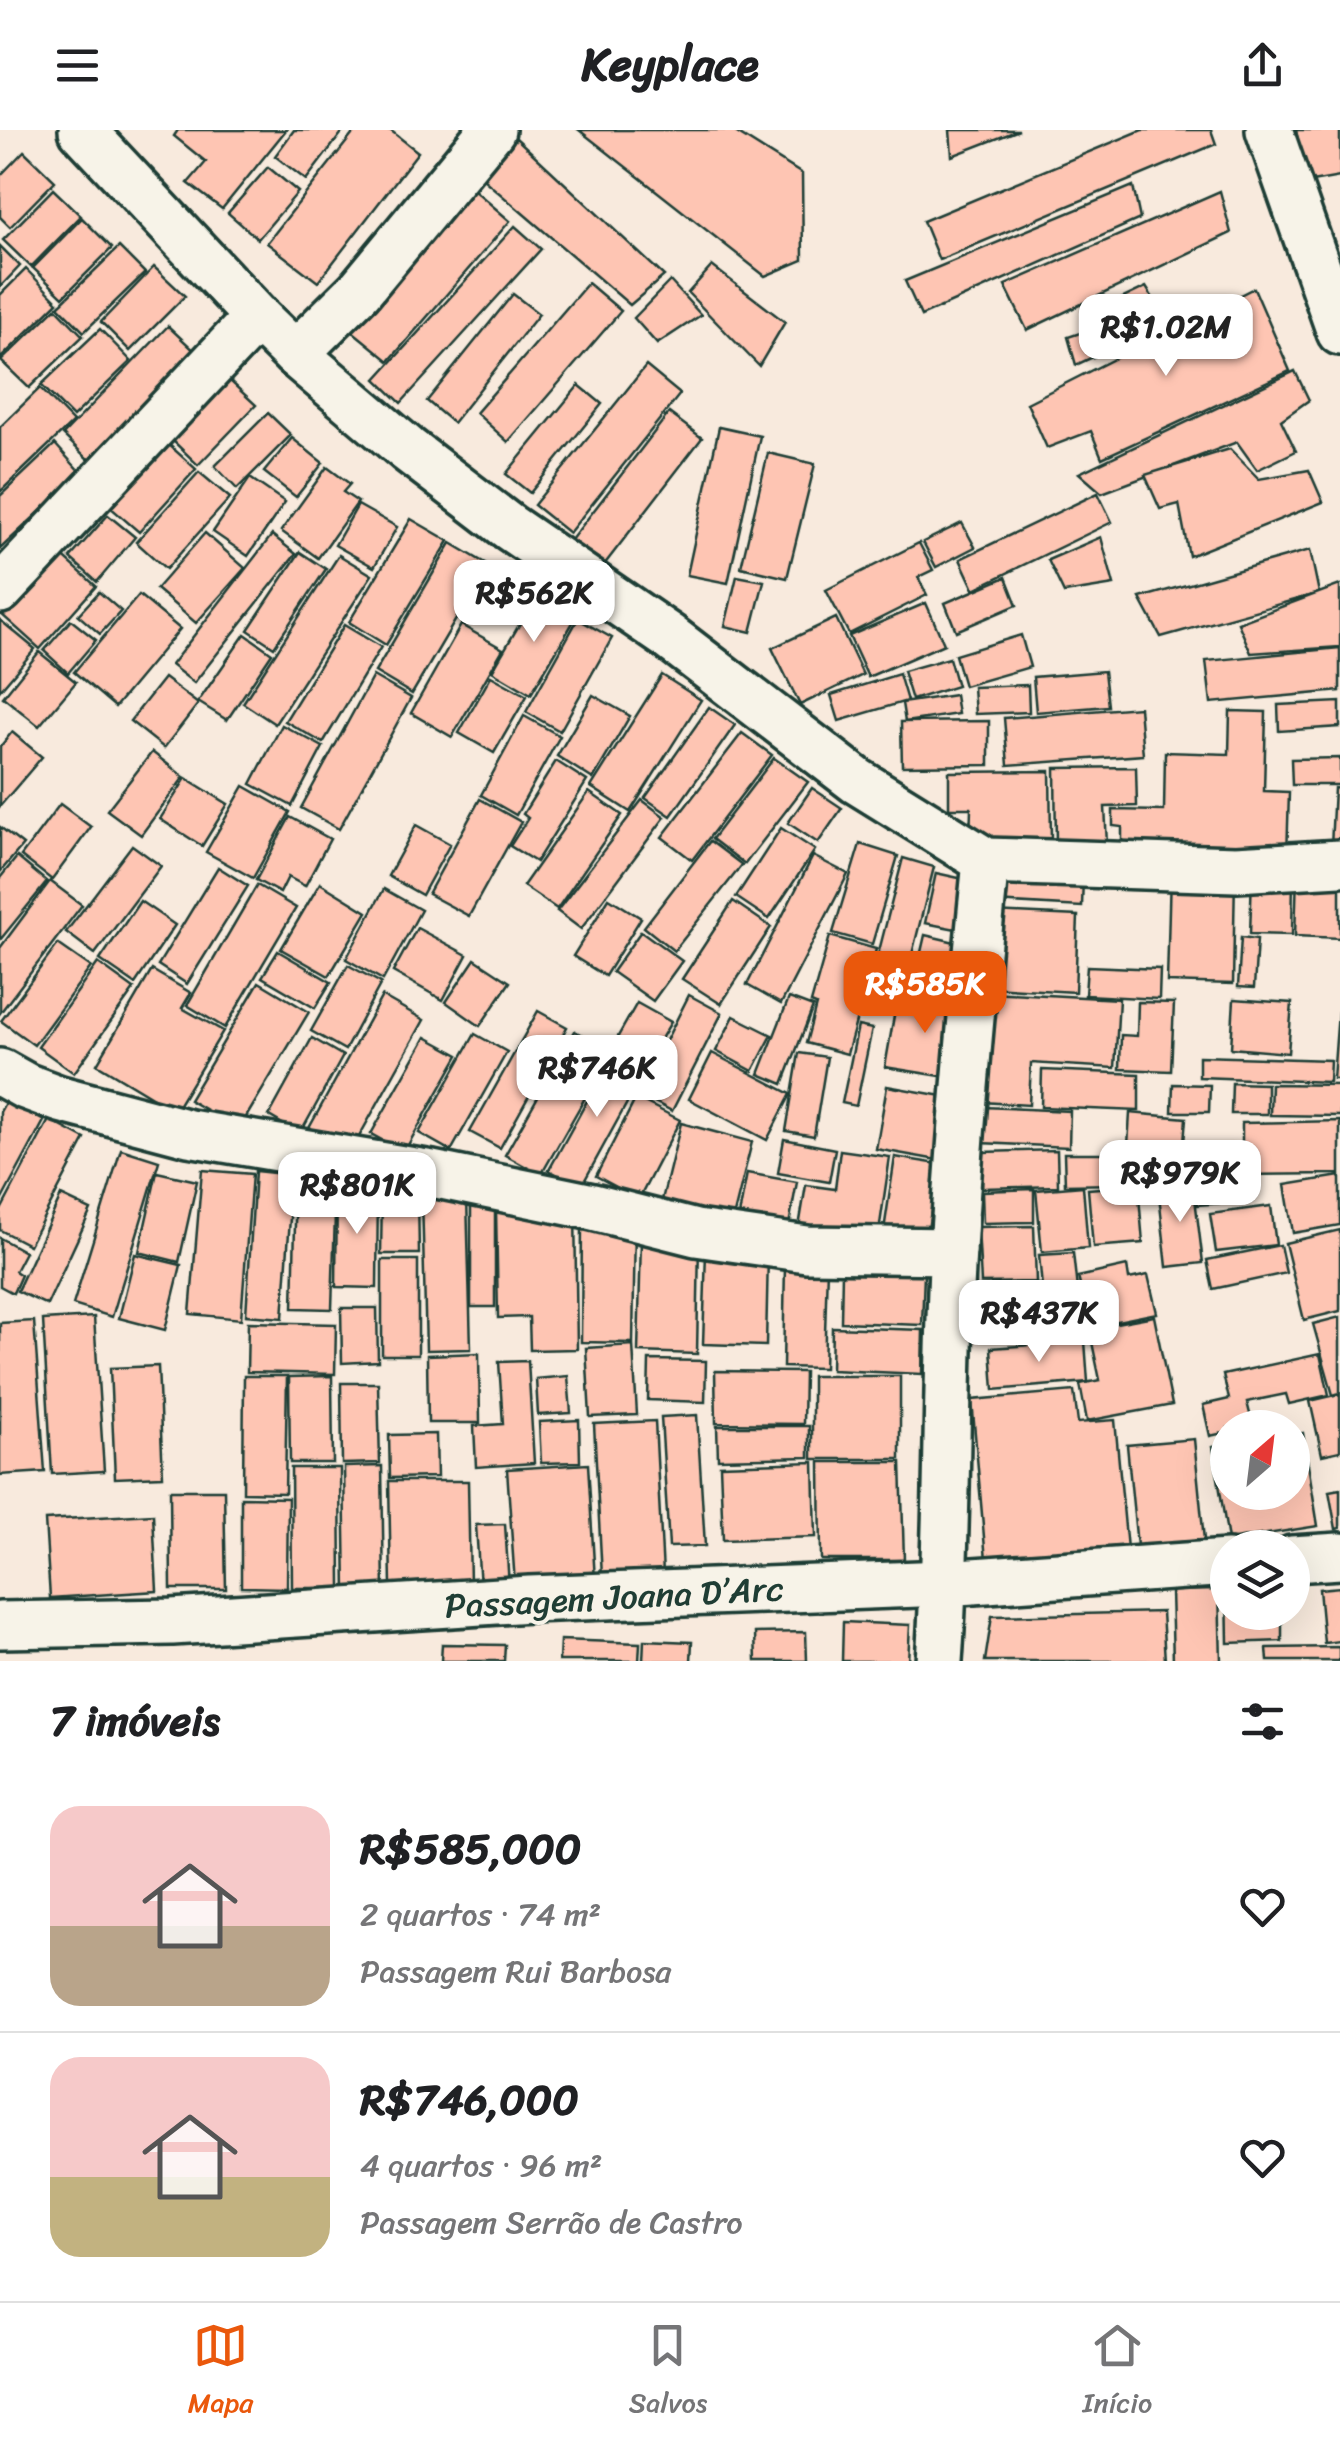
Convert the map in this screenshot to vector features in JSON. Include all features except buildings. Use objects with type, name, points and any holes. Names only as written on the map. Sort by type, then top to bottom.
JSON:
[{"type":"street","points":[[82,130],[257,318],[407,449],[509,527],[668,636],[857,781],[986,861],[1236,869],[1340,863]]},
{"type":"street","points":[[295,354],[359,292],[492,130]]},
{"type":"street","points":[[1268,130],[1340,332]]},
{"type":"street","points":[[0,590],[257,318]]},
{"type":"street","points":[[940,1661],[953,1251],[962,1097],[986,861]]},
{"type":"street","points":[[0,1072],[60,1099],[189,1133],[450,1177],[594,1206],[696,1233],[807,1250],[953,1251]]},
{"type":"street","points":[[1310,1558],[1340,1556]]},
{"type":"street","name":"Passagem Joana D’Arc","points":[[0,1625],[172,1622],[530,1599],[945,1583],[1210,1564]]}]
